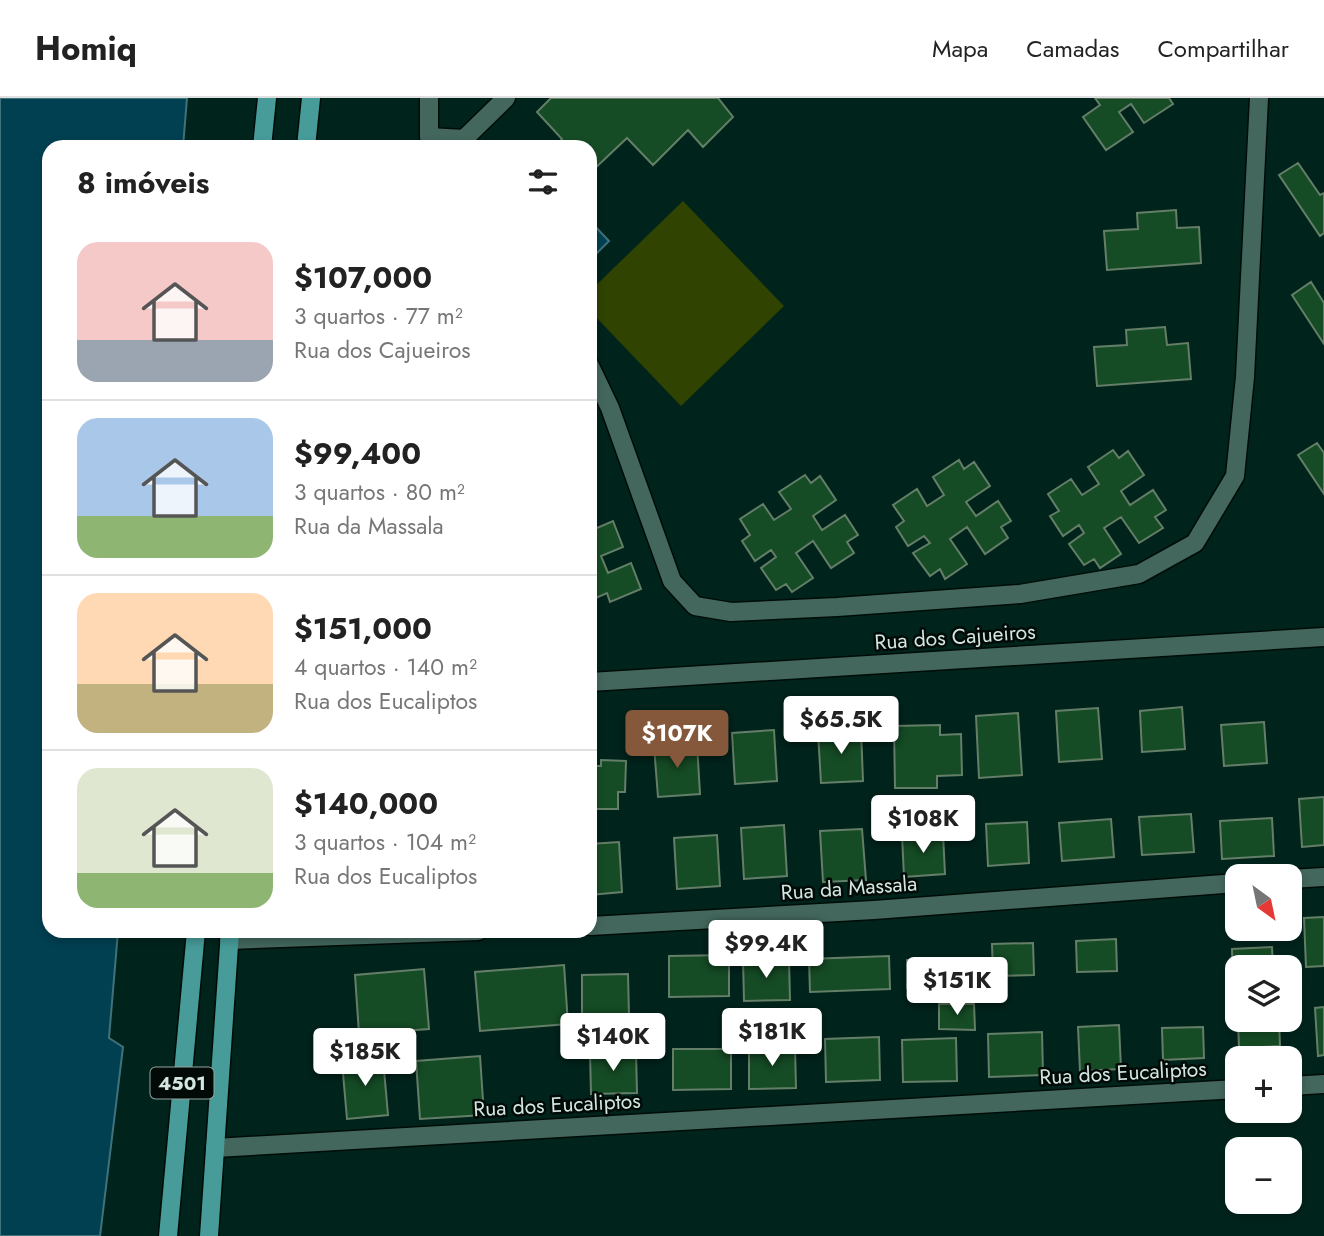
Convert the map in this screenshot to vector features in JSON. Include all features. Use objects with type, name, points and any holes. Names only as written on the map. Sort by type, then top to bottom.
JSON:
[{"type":"main road","points":[[263,140],[267,98]]},
{"type":"main road","points":[[307,140],[311,98]]},
{"type":"main road","name":"4501","points":[[168,1236],[195,938]]},
{"type":"main road","name":"4501","points":[[209,1236],[229,938]]},
{"type":"street","points":[[429,98],[431,140]]},
{"type":"street","points":[[453,140],[464,139],[506,98]]},
{"type":"street","points":[[597,381],[610,408],[672,581],[695,606],[731,612],[1020,594],[1139,574],[1195,543],[1235,476],[1245,377],[1259,98]]},
{"type":"street","name":"Rua dos Cajueiros","points":[[597,682],[1324,637]]},
{"type":"street","points":[[1302,878],[1324,877]]},
{"type":"street","name":"Rua da Massala","points":[[597,926],[874,910],[1225,884]]},
{"type":"street","points":[[1302,1085],[1324,1084]]},
{"type":"street","name":"Rua dos Eucaliptos","points":[[215,1148],[1225,1090]]},
{"type":"green space","points":[[683,201],[784,306],[681,406],[597,318],[597,284]]},
{"type":"water","points":[[0,98],[187,98],[184,140],[42,140],[42,938],[117,938],[109,1038],[123,1047],[100,1236],[0,1236]]},
{"type":"water","points":[[597,228],[609,241],[597,253]]},
{"type":"building","points":[[551,98],[718,98],[733,117],[703,147],[688,130],[653,165],[627,138],[597,166],[597,140],[561,140],[537,112]]},
{"type":"building","points":[[1095,98],[1169,98],[1173,104],[1144,123],[1131,104],[1119,112],[1133,132],[1106,150],[1083,117],[1100,105]]},
{"type":"building","points":[[1298,163],[1320,195],[1324,193],[1324,233],[1320,236],[1279,175]]},
{"type":"building","points":[[1176,210],[1177,228],[1199,227],[1201,263],[1107,270],[1104,231],[1138,229],[1137,213]]},
{"type":"building","points":[[1311,282],[1324,303],[1324,344],[1292,295]]},
{"type":"building","points":[[1165,327],[1167,345],[1188,343],[1191,379],[1097,386],[1094,347],[1127,345],[1126,330]]},
{"type":"building","points":[[1317,443],[1324,453],[1324,494],[1298,455]]},
{"type":"building","points":[[1113,450],[1119,458],[1128,451],[1144,475],[1121,491],[1130,505],[1153,490],[1166,510],[1155,517],[1163,528],[1139,543],[1121,517],[1104,528],[1121,554],[1100,568],[1094,559],[1084,565],[1069,544],[1084,533],[1079,525],[1063,536],[1050,516],[1059,511],[1048,494],[1071,479],[1082,495],[1099,484],[1088,467]]},
{"type":"building","points":[[959,460],[964,469],[974,462],[990,486],[966,502],[976,516],[998,501],[1011,521],[1001,527],[1008,538],[985,554],[967,527],[950,539],[967,564],[945,579],[940,569],[930,576],[913,553],[930,543],[924,536],[908,546],[896,527],[904,521],[893,505],[917,489],[927,506],[944,495],[933,477]]},
{"type":"building","points":[[805,475],[811,483],[820,476],[836,500],[813,516],[822,530],[845,515],[858,535],[847,542],[854,553],[831,568],[813,541],[796,553],[813,578],[792,592],[786,584],[776,590],[761,568],[776,557],[771,550],[755,561],[742,541],[750,535],[740,519],[763,504],[774,520],[791,509],[779,492]]},
{"type":"building","points":[[613,521],[623,547],[601,556],[608,573],[631,563],[641,589],[610,602],[607,593],[597,597],[597,528]]},
{"type":"building","points":[[1182,707],[1185,749],[1142,752],[1140,711]]},
{"type":"building","points":[[1098,708],[1102,759],[1059,762],[1056,711]]},
{"type":"building","points":[[1018,713],[1022,775],[979,778],[976,716]]},
{"type":"building","points":[[1264,722],[1267,763],[1224,766],[1221,725]]},
{"type":"building","points":[[940,725],[940,735],[961,734],[962,775],[937,776],[937,788],[895,788],[894,726]]},
{"type":"building","points":[[774,730],[777,781],[735,784],[732,733]]},
{"type":"building","points":[[861,730],[863,781],[821,783],[818,732]]},
{"type":"building","points":[[697,743],[700,794],[658,797],[654,746]]},
{"type":"building","points":[[601,760],[626,761],[625,792],[618,792],[618,809],[597,809],[597,766],[601,766]]},
{"type":"building","points":[[1324,797],[1324,845],[1302,847],[1299,799]]},
{"type":"building","points":[[1191,814],[1194,852],[1142,855],[1139,817]]},
{"type":"building","points":[[1272,818],[1274,856],[1222,859],[1220,821]]},
{"type":"building","points":[[1111,819],[1114,857],[1062,861],[1059,823]]},
{"type":"building","points":[[1027,822],[1029,863],[988,866],[986,824]]},
{"type":"building","points":[[784,825],[787,876],[744,879],[741,828]]},
{"type":"building","points":[[862,829],[866,880],[823,882],[820,831]]},
{"type":"building","points":[[943,833],[945,874],[904,877],[902,835]]},
{"type":"building","points":[[717,835],[720,886],[677,889],[674,838]]},
{"type":"building","points":[[619,842],[622,892],[597,894],[597,844]]},
{"type":"building","points":[[1324,917],[1324,966],[1306,967],[1304,918]]},
{"type":"building","points":[[1116,939],[1117,971],[1077,972],[1076,941]]},
{"type":"building","points":[[1033,943],[1034,975],[993,976],[992,944]]},
{"type":"building","points":[[1272,947],[1272,955],[1232,955],[1232,949]]},
{"type":"building","points":[[729,955],[729,996],[669,997],[669,956]]},
{"type":"building","points":[[889,956],[890,989],[810,992],[809,959]]},
{"type":"building","points":[[789,959],[790,1000],[744,1001],[743,960]]},
{"type":"building","points":[[957,959],[958,987],[907,988],[907,960]]},
{"type":"building","points":[[564,965],[568,1024],[480,1031],[475,972]]},
{"type":"building","points":[[424,969],[429,1029],[359,1034],[355,975]]},
{"type":"building","points":[[628,974],[629,1016],[582,1016],[582,975]]},
{"type":"building","points":[[939,1004],[974,1004],[975,1030],[939,1029]]},
{"type":"building","points":[[1324,1007],[1324,1055],[1318,1056],[1315,1008]]},
{"type":"building","points":[[1119,1025],[1121,1069],[1080,1071],[1078,1027]]},
{"type":"building","points":[[1203,1027],[1204,1058],[1163,1060],[1162,1028]]},
{"type":"building","points":[[1042,1032],[1043,1075],[989,1077],[988,1034]]},
{"type":"building","points":[[1238,1032],[1279,1032],[1280,1046],[1239,1046]]},
{"type":"building","points":[[879,1037],[880,1080],[826,1082],[825,1039]]},
{"type":"building","points":[[956,1038],[957,1081],[903,1082],[902,1040]]},
{"type":"building","points":[[795,1047],[796,1088],[749,1089],[749,1048]]},
{"type":"building","points":[[673,1049],[731,1049],[731,1089],[673,1090]]},
{"type":"building","points":[[590,1052],[636,1052],[637,1093],[591,1094]]},
{"type":"building","points":[[480,1056],[484,1115],[420,1119],[416,1061]]},
{"type":"building","points":[[383,1058],[388,1115],[347,1119],[342,1062]]}]
